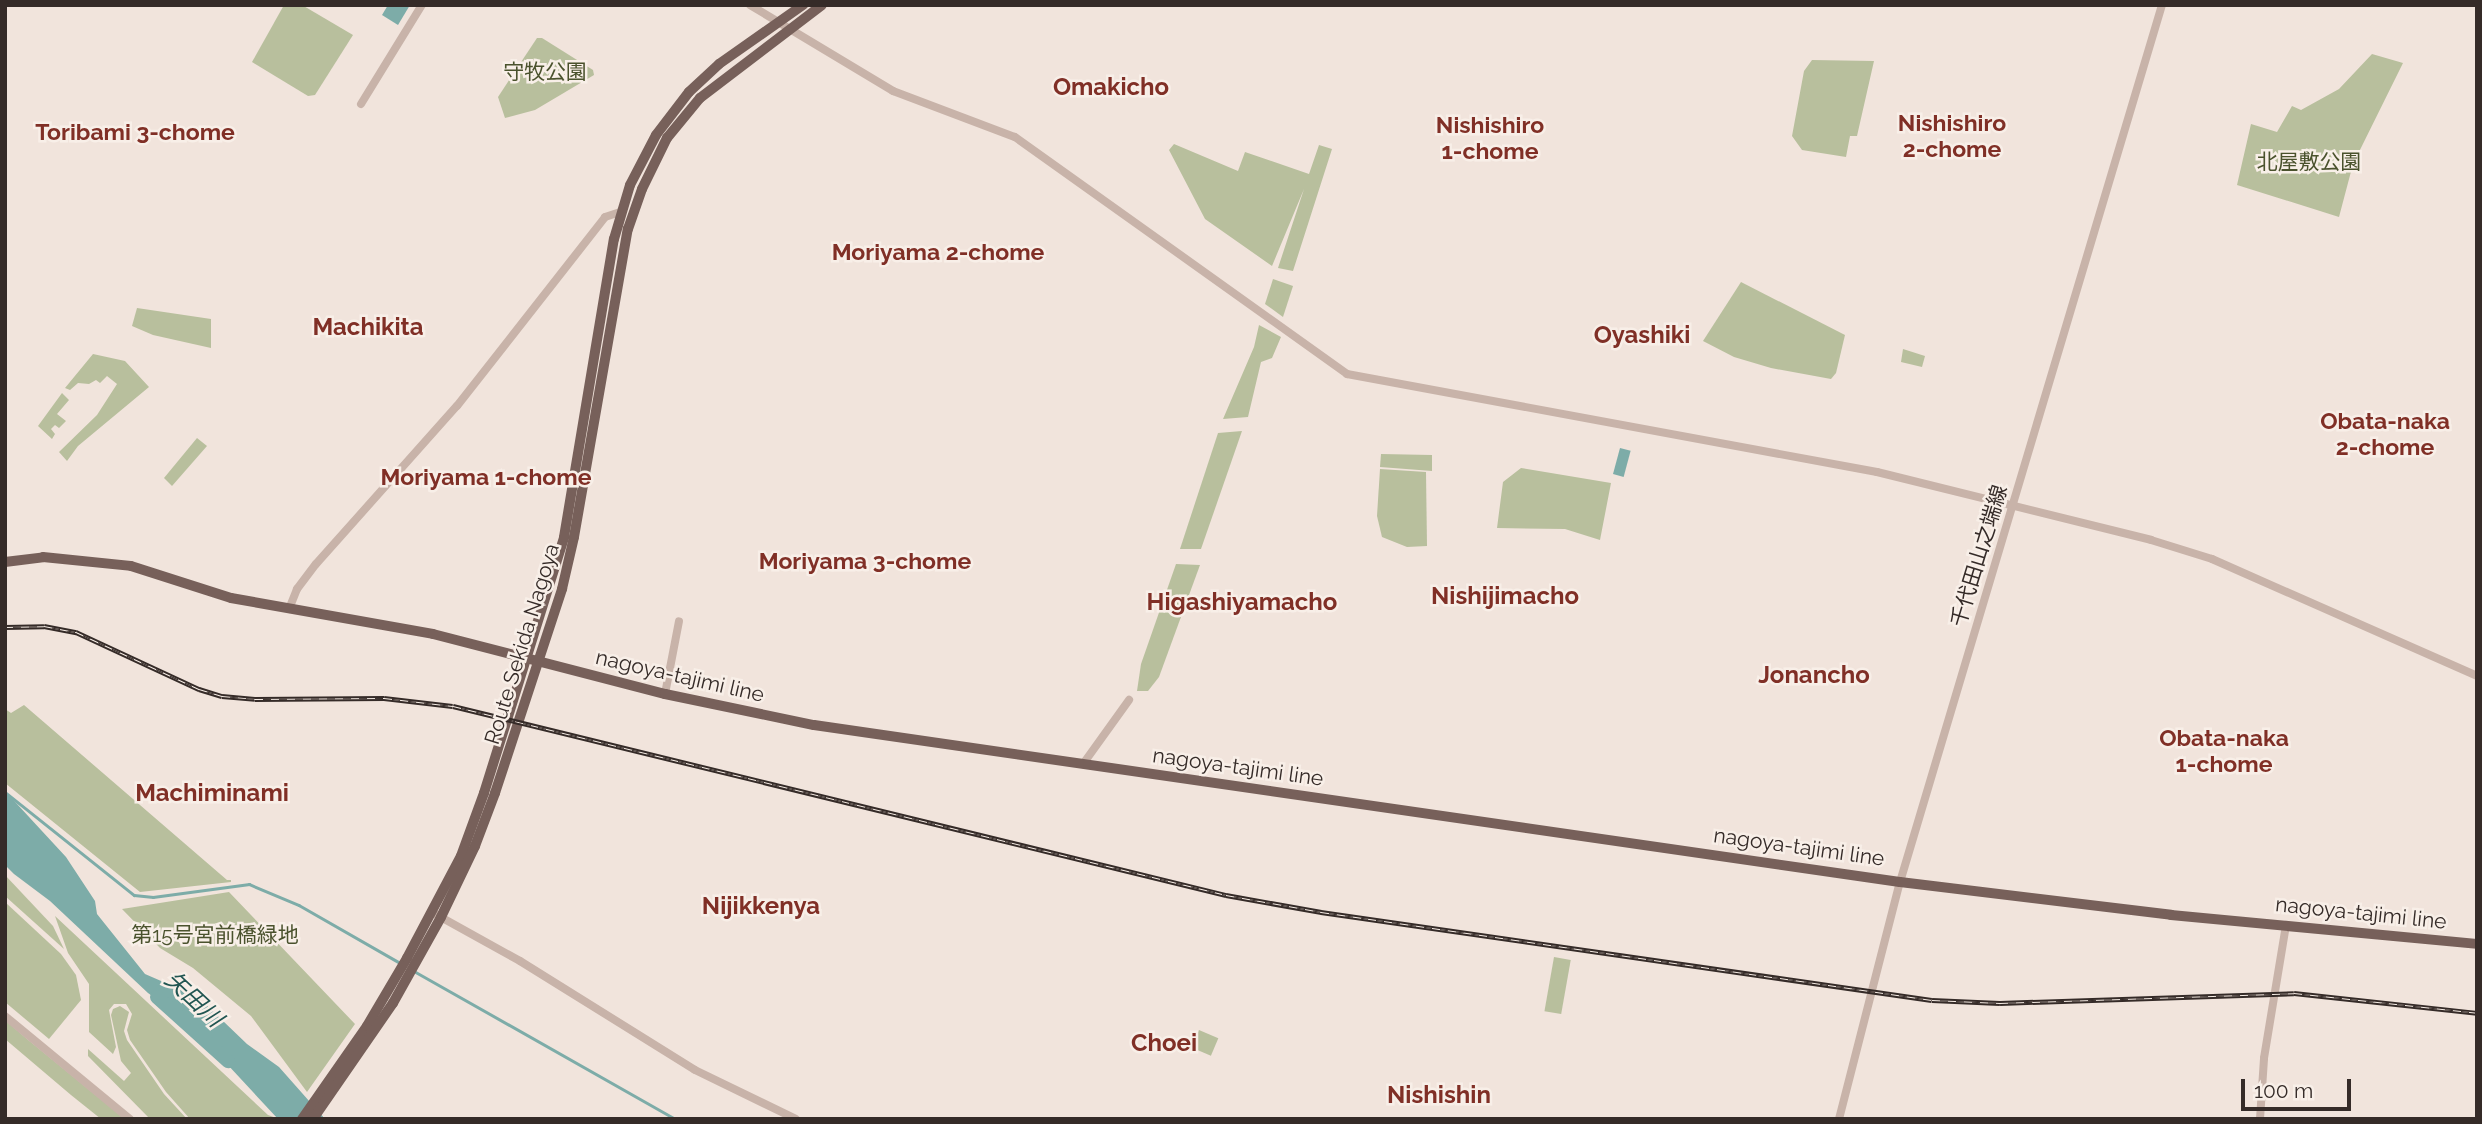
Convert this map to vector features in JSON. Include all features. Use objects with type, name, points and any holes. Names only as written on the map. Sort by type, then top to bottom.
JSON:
[{"type":"main road","name":"Route Sekida Nagoya","points":[[436,915],[461,856],[564,537],[620,212],[651,144],[689,92],[719,64],[803,5]]},
{"type":"main road","name":"Route Sekida Nagoya","points":[[313,1119],[393,1003],[411,961],[475,846],[540,662],[573,540],[628,229],[638,197],[667,138],[700,98],[822,5]]},
{"type":"main road","name":"nagoya-tajimi line","points":[[5,562],[43,557],[131,566],[231,598],[433,634],[665,694],[814,725],[1900,882],[2171,915],[2477,943]]},
{"type":"main road","name":"Route Sekida Nagoya","points":[[302,1119],[411,961]]},
{"type":"street","points":[[361,104],[422,5]]},
{"type":"street","points":[[750,5],[787,30],[893,91],[1015,137],[1342,372],[1877,472],[2212,559],[2477,676]]},
{"type":"street","name":"千代田山之端線","points":[[1839,1119],[1900,882],[2162,5]]},
{"type":"street","points":[[289,609],[297,589],[313,567],[457,406],[605,216],[620,212]]},
{"type":"street","points":[[665,694],[679,621]]},
{"type":"street","points":[[1083,764],[1129,700]]},
{"type":"street","points":[[436,915],[520,961],[695,1070],[796,1119]]},
{"type":"street","points":[[2260,1119],[2264,1058],[2286,925]]},
{"type":"street","points":[[5,1016],[130,1119]]},
{"type":"green space","points":[[284,5],[302,5],[353,35],[315,95],[308,96],[252,62]]},
{"type":"green space","name":"守牧公園","points":[[537,38],[542,38],[593,70],[594,75],[535,110],[505,118],[498,97]]},
{"type":"green space","name":"北屋敷公園","points":[[2372,54],[2403,63],[2353,164],[2339,217],[2237,185],[2251,124],[2277,132],[2292,106],[2301,110],[2339,89]]},
{"type":"green space","points":[[1812,60],[1874,61],[1857,136],[1850,136],[1846,157],[1802,150],[1792,136],[1804,71]]},
{"type":"green space","points":[[1174,144],[1238,171],[1245,152],[1309,174],[1319,145],[1332,149],[1293,271],[1278,268],[1304,189],[1272,266],[1205,219],[1169,150]]},
{"type":"green space","points":[[1273,279],[1293,286],[1283,317],[1265,304]]},
{"type":"green space","points":[[1741,282],[1845,335],[1836,373],[1831,379],[1771,368],[1734,357],[1703,341]]},
{"type":"green space","points":[[137,308],[211,319],[211,348],[153,335],[132,326]]},
{"type":"green space","points":[[1259,325],[1281,337],[1272,358],[1261,362],[1248,417],[1223,419],[1254,347]]},
{"type":"green space","points":[[1903,349],[1925,356],[1922,367],[1901,362]]},
{"type":"green space","points":[[93,354],[125,361],[149,387],[78,446],[67,461],[59,452],[97,415],[117,384],[107,376],[100,383],[96,380],[89,384],[78,383],[70,390],[65,388]]},
{"type":"green space","points":[[62,393],[69,400],[57,414],[66,421],[59,428],[55,425],[51,429],[55,434],[52,439],[38,426]]},
{"type":"green space","points":[[1242,431],[1201,549],[1180,549],[1218,433]]},
{"type":"green space","points":[[197,438],[207,446],[172,486],[164,478]]},
{"type":"green space","points":[[1381,454],[1432,455],[1432,471],[1380,467]]},
{"type":"green space","points":[[1521,468],[1611,483],[1600,540],[1565,529],[1497,528],[1503,482]]},
{"type":"green space","points":[[1380,469],[1426,472],[1427,546],[1407,547],[1382,537],[1377,516]]},
{"type":"green space","points":[[1176,564],[1200,565],[1159,677],[1148,691],[1137,691],[1141,664]]},
{"type":"green space","points":[[24,705],[231,882],[140,892],[5,783],[5,709],[11,713]]},
{"type":"green space","points":[[5,875],[53,926],[64,949],[5,896]]},
{"type":"green space","name":"第15号宮前橋緑地","points":[[229,892],[355,1024],[307,1092],[251,1016],[193,968],[160,948],[122,909]]},
{"type":"green space","points":[[5,902],[61,954],[76,975],[81,1000],[49,1039],[5,1002]]},
{"type":"green space","points":[[55,916],[268,1115],[279,1119],[190,1119],[166,1092],[130,1040],[127,1030],[132,1014],[126,1004],[114,1004],[109,1010],[116,1047],[113,1054],[89,1032],[89,984],[68,953]]},
{"type":"green space","points":[[1554,957],[1571,960],[1561,1014],[1544,1011]]},
{"type":"green space","points":[[120,1006],[129,1012],[124,1031],[127,1040],[164,1094],[187,1119],[150,1119],[88,1056],[88,1049],[124,1081],[131,1073],[121,1061],[111,1015],[113,1009]]},
{"type":"green space","points":[[5,1020],[125,1119],[101,1119],[71,1095],[5,1039]]},
{"type":"green space","points":[[1199,1030],[1218,1038],[1211,1056],[1192,1047]]},
{"type":"water","points":[[388,5],[410,5],[398,25],[382,15]]},
{"type":"water","points":[[1620,448],[1631,451],[1624,477],[1613,474]]},
{"type":"water","name":"矢田川","points":[[5,791],[66,857],[95,901],[97,914],[145,974],[198,997],[247,1044],[279,1067],[325,1119],[278,1119],[188,1022],[148,993],[50,901],[5,865]]},
{"type":"waterway","points":[[5,792],[134,895],[153,897],[249,884],[299,905],[402,964]]},
{"type":"waterway","points":[[414,971],[676,1119]]},
{"type":"waterway","name":"矢田川","points":[[157,997],[228,1061]]},
{"type":"railway","points":[[5,627],[44,626],[76,632],[199,689],[222,696],[255,699],[384,698],[453,706],[1226,895],[1321,912],[1932,1000],[2000,1003],[2294,993],[2477,1013]]},
{"type":"district","name":"Omakicho","points":[[1111,87]]},
{"type":"district","name":"Toribami 3-chome","points":[[135,132]]},
{"type":"district","name":"Nishishiro 2-chome","points":[[1952,136]]},
{"type":"district","name":"Nishishiro 1-chome","points":[[1490,138]]},
{"type":"district","name":"Moriyama 2-chome","points":[[938,252]]},
{"type":"district","name":"Machikita","points":[[368,327]]},
{"type":"district","name":"Oyashiki","points":[[1642,335]]},
{"type":"district","name":"Obata-naka 2-chome","points":[[2385,434]]},
{"type":"district","name":"Moriyama 1-chome","points":[[486,477]]},
{"type":"district","name":"Moriyama 3-chome","points":[[865,561]]},
{"type":"district","name":"Nishijimacho","points":[[1505,596]]},
{"type":"district","name":"Higashiyamacho","points":[[1242,602]]},
{"type":"district","name":"Jonancho","points":[[1814,675]]},
{"type":"district","name":"Obata-naka 1-chome","points":[[2224,751]]},
{"type":"district","name":"Machiminami","points":[[212,793]]},
{"type":"district","name":"Nijikkenya","points":[[761,906]]},
{"type":"district","name":"Choei","points":[[1164,1043]]},
{"type":"district","name":"Nishishin","points":[[1439,1095]]}]
